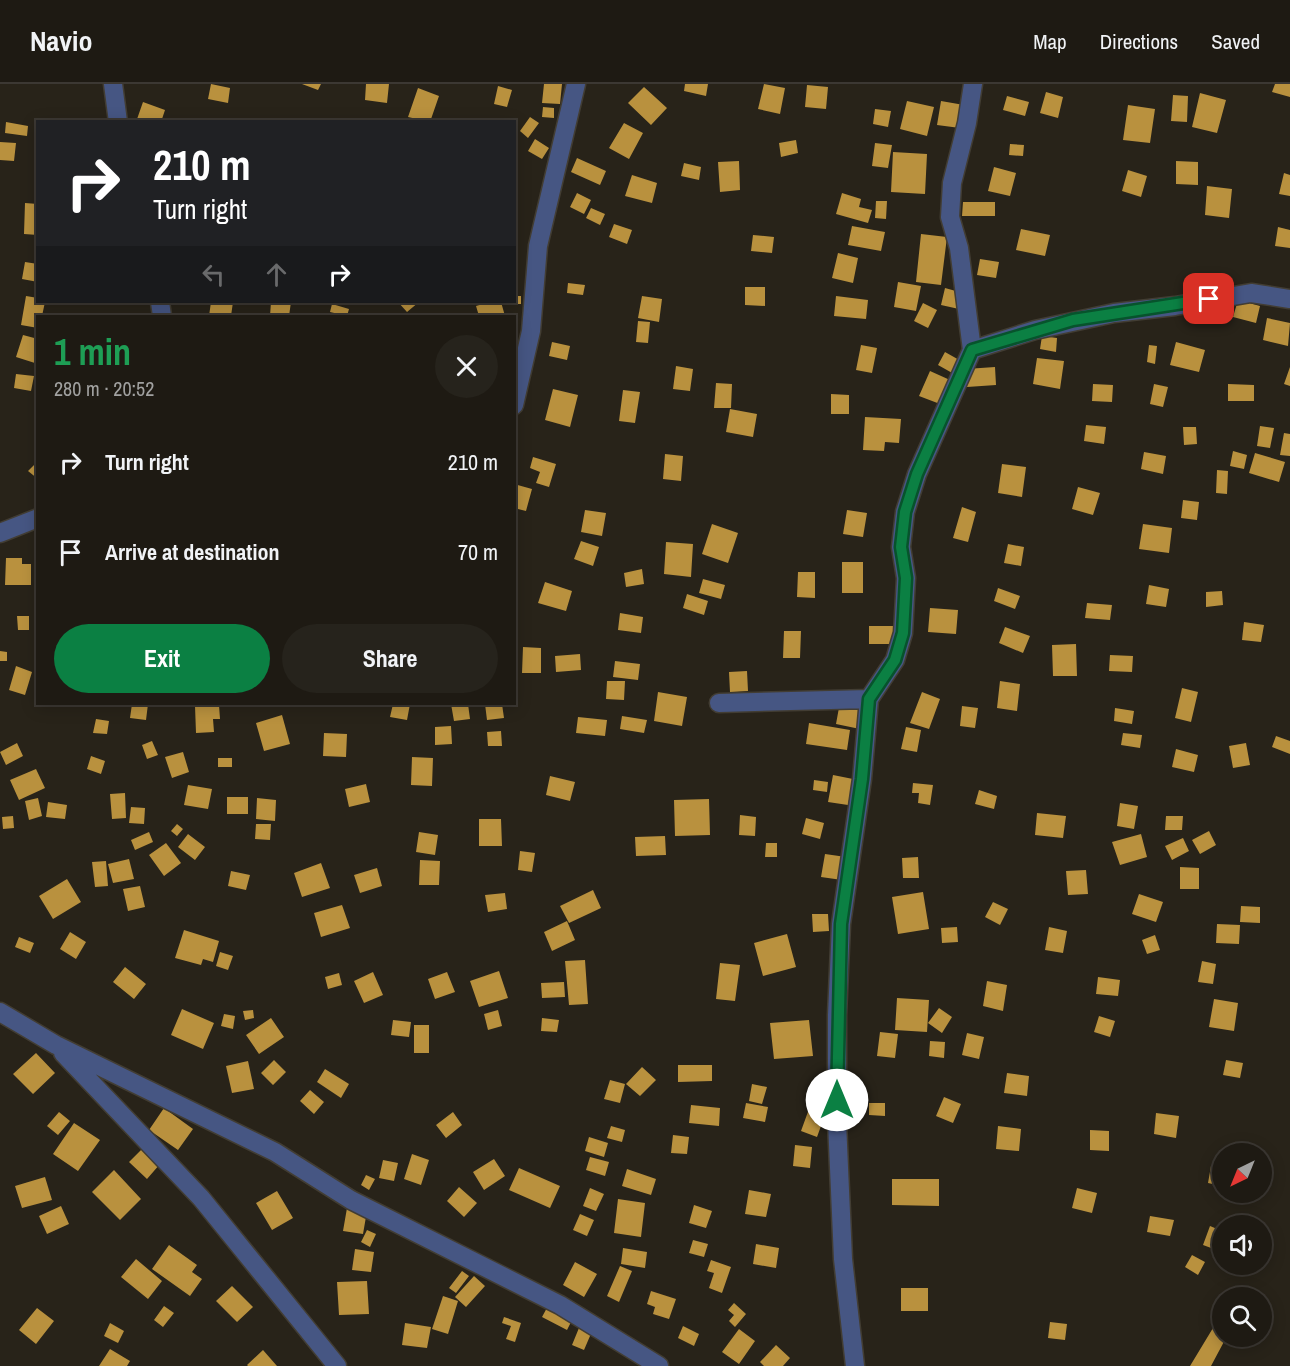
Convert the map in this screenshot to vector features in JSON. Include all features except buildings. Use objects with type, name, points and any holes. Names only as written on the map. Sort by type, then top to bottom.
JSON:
[{"type":"street","points":[[113,84],[118,120]]},
{"type":"street","points":[[516,396],[531,331],[538,246],[576,84]]},
{"type":"street","points":[[855,1366],[843,1248],[837,1122],[837,1015],[841,924],[862,779],[869,699],[895,660],[903,633],[906,578],[901,547],[905,512],[917,474],[972,350],[959,248],[950,217],[952,183],[967,123],[973,84]]},
{"type":"street","points":[[972,350],[1035,330],[1114,313],[1175,306],[1251,293],[1290,299]]},
{"type":"street","points":[[0,533],[36,519]]},
{"type":"street","points":[[719,703],[869,699]]},
{"type":"street","points":[[0,1012],[56,1045],[275,1152],[351,1200],[561,1305],[659,1366]]},
{"type":"street","points":[[56,1045],[201,1198],[337,1366]]},
{"type":"route","points":[[837,1100],[837,1015],[841,924],[862,779],[869,699],[895,660],[903,633],[906,578],[901,547],[905,512],[917,474],[956,391],[972,350],[1073,320],[1209,299]]}]
